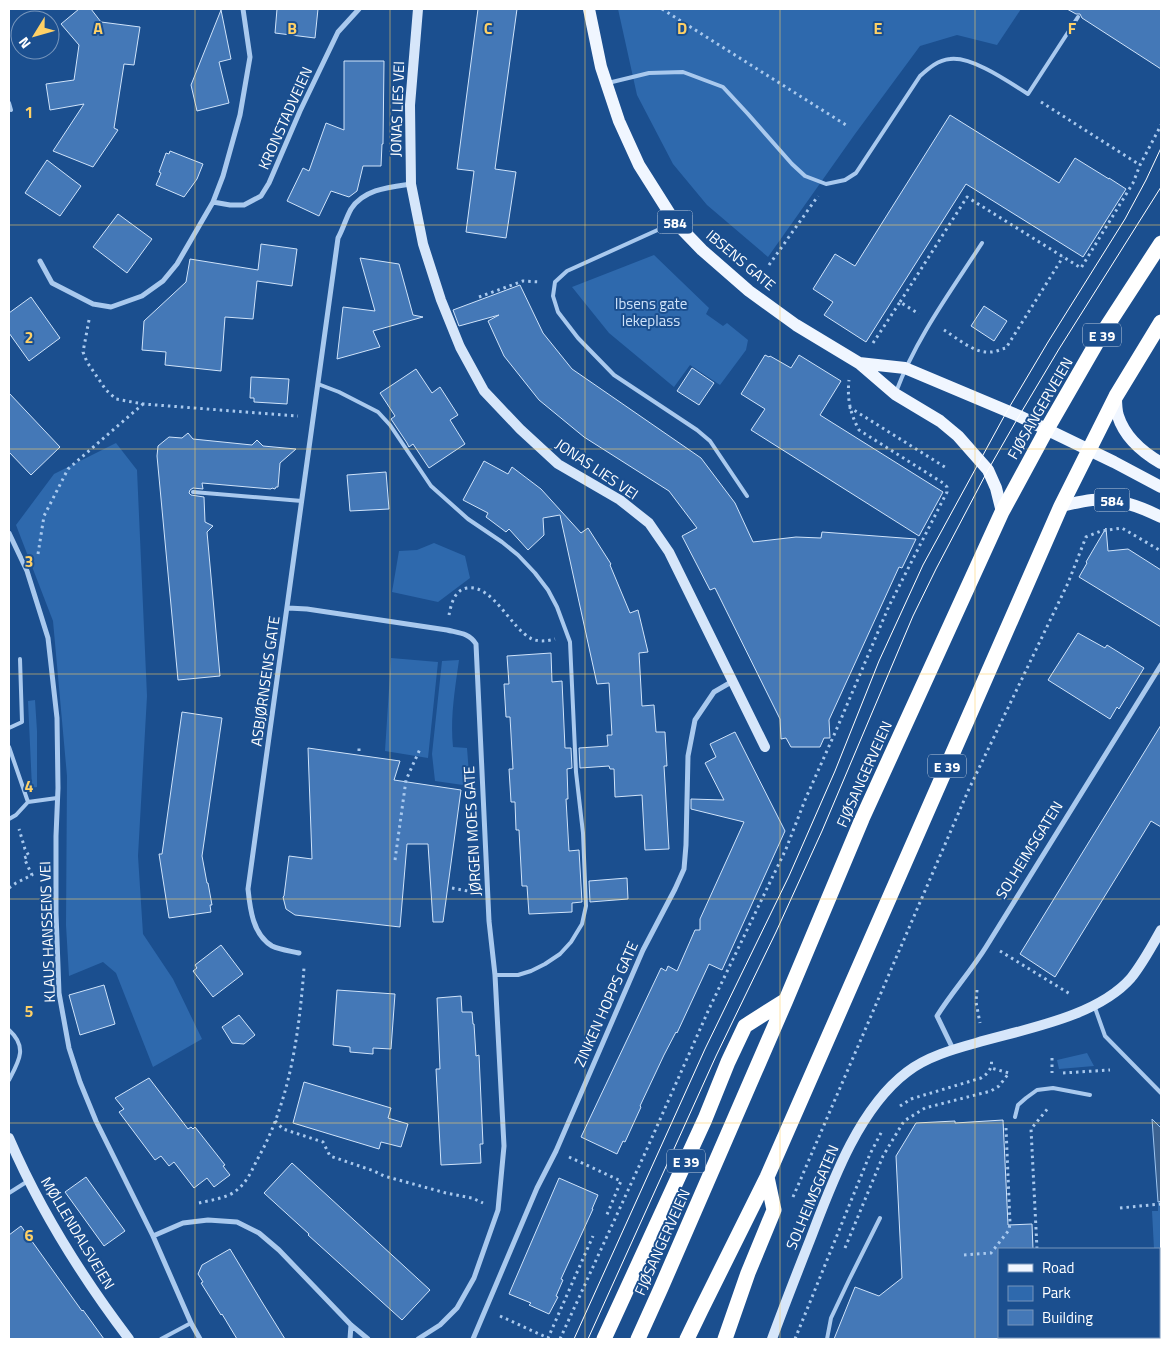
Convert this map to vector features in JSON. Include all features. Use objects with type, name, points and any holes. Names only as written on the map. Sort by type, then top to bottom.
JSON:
[{"type":"highway","name":"FJØSANGERVEIEN","points":[[638,1339],[662,1288],[862,819],[1002,512],[1100,337],[1161,243]]},
{"type":"highway","name":"E 39","points":[[687,1339],[767,1177],[1061,506],[1116,396],[1161,322]]},
{"type":"highway","name":"E 39","points":[[604,1339],[705,1119],[745,1026],[786,1000]]},
{"type":"highway","points":[[725,1339],[748,1274],[774,1210],[767,1177]]},
{"type":"main road","name":"IBSENS GATE","points":[[589,9],[601,67],[618,121],[639,165],[675,222],[702,250],[749,291],[796,325],[859,363],[895,394],[940,421],[958,436],[988,470],[996,488],[1002,512]]},
{"type":"main road","name":"IBSENS GATE","points":[[859,363],[905,368],[981,399],[1047,429]]},
{"type":"main road","points":[[1116,396],[1117,415],[1130,440],[1149,456],[1161,463]]},
{"type":"main road","name":"584","points":[[1047,429],[1161,488]]},
{"type":"main road","name":"584","points":[[1061,506],[1092,500],[1122,501],[1161,517]]},
{"type":"street","points":[[40,261],[52,283],[92,304],[111,307],[142,296],[163,281],[177,264],[212,202],[223,176],[240,115],[250,57],[243,9]]},
{"type":"street","name":"KRONSTADVEIEN","points":[[212,202],[244,205],[261,196],[269,183],[300,111],[338,32],[359,9]]},
{"type":"street","name":"JONAS LIES VEI","points":[[418,9],[410,105],[411,184],[422,244],[441,300],[460,347],[484,391],[520,430],[558,464],[620,500],[649,523],[669,552],[765,747]]},
{"type":"street","name":"ASBJØRNSENS GATE","points":[[299,953],[272,946],[262,937],[251,913],[248,889],[338,238],[352,208],[363,197],[383,187],[411,184]]},
{"type":"street","name":"KLAUS HANSSENS VEI","points":[[9,533],[11,542],[27,571],[48,638],[57,718],[56,904],[59,994],[70,1048],[80,1082],[96,1121],[154,1236],[191,1323],[200,1339]]},
{"type":"street","name":"JØRGEN MOES GATE","points":[[288,608],[307,609],[447,630],[466,635],[472,638],[476,644],[489,921],[496,975],[504,1146],[498,1210],[474,1278],[457,1308],[440,1325],[418,1339]]},
{"type":"street","name":"SOLHEIMSGATEN","points":[[953,1050],[937,1016],[948,998],[983,952],[1161,664]]},
{"type":"street","name":"ZINKEN HOPPS GATE","points":[[473,1339],[536,1188],[556,1151],[643,950],[684,869],[688,756],[696,720],[714,692],[733,681]]},
{"type":"street","name":"SOLHEIMSGATEN","points":[[772,1339],[825,1199],[849,1147],[868,1115],[890,1088],[908,1071],[928,1060],[953,1050],[1065,1018],[1115,993],[1131,978],[1161,930]]},
{"type":"street","name":"MØLLENDALSVEIEN","points":[[9,1138],[29,1181],[66,1249],[129,1339]]},
{"type":"street","points":[[154,1236],[182,1223],[208,1220],[237,1222],[259,1233],[279,1250],[351,1325],[368,1339]]},
{"type":"street","points":[[350,1339],[351,1325]]},
{"type":"lane","points":[[606,84],[649,73],[683,72],[723,87],[792,164],[805,176],[826,184],[845,180],[856,173],[920,76],[932,65],[949,59],[964,59],[998,75],[1028,94],[1078,17]]},
{"type":"lane","points":[[9,103],[11,110]]},
{"type":"lane","points":[[675,222],[567,271],[555,282],[553,296],[558,312],[578,338],[614,375],[697,430],[710,441],[747,496]]},
{"type":"lane","points":[[895,394],[905,368],[930,322],[982,243]]},
{"type":"lane","points":[[318,384],[340,392],[378,412],[390,425],[431,486],[468,519],[518,555],[548,590],[557,607],[570,642],[576,772],[584,833],[586,906],[582,924],[571,942],[560,954],[531,971],[518,975],[496,975]]},
{"type":"lane","points":[[192,492],[302,502]]},
{"type":"lane","points":[[9,728],[22,722],[20,659]]},
{"type":"lane","points":[[9,747],[28,802]]},
{"type":"lane","points":[[9,819],[16,815],[28,802],[57,798]]},
{"type":"lane","points":[[1094,1005],[1106,1036],[1161,1093]]},
{"type":"lane","points":[[9,1030],[17,1038],[20,1050],[18,1063],[9,1080]]},
{"type":"lane","points":[[1015,1117],[1018,1105],[1038,1090],[1052,1088],[1090,1095]]},
{"type":"lane","points":[[9,1193],[29,1181]]},
{"type":"lane","points":[[826,1339],[831,1318],[880,1218]]},
{"type":"lane","points":[[161,1339],[191,1323]]},
{"type":"path","points":[[662,9],[846,125]]},
{"type":"path","points":[[1028,94],[1140,165]]},
{"type":"path","points":[[1081,268],[1133,183],[1140,165],[1161,125]]},
{"type":"path","points":[[769,265],[826,184]]},
{"type":"path","points":[[939,327],[977,350],[990,352],[1006,348],[1063,257]]},
{"type":"path","points":[[479,297],[523,281]]},
{"type":"path","points":[[873,343],[900,302],[923,317]]},
{"type":"path","points":[[92,304],[83,352],[87,362],[106,390],[116,399],[143,404],[313,417]]},
{"type":"path","points":[[560,1339],[709,1009],[786,849],[805,800],[890,606],[948,492],[947,487],[943,483],[859,430],[853,420],[849,407],[849,378]]},
{"type":"path","points":[[32,589],[44,516],[68,469],[143,404]]},
{"type":"path","points":[[849,407],[948,469]]},
{"type":"path","points":[[793,1197],[968,791],[1068,583],[1086,537],[1101,531],[1122,528],[1161,551]]},
{"type":"path","points":[[448,621],[455,595],[461,589],[468,587],[486,594],[531,639],[546,641],[568,637]]},
{"type":"path","points":[[358,751],[359,746]]},
{"type":"path","points":[[395,860],[406,780],[420,750]]},
{"type":"path","points":[[9,888],[32,875],[24,858],[29,856],[25,849]]},
{"type":"path","points":[[452,888],[473,892],[477,898]]},
{"type":"path","points":[[213,1199],[233,1193],[248,1178],[262,1152],[286,1090],[294,1054],[304,965],[299,953]]},
{"type":"path","points":[[1011,957],[1070,994]]},
{"type":"path","points":[[895,1113],[900,1106],[911,1098],[981,1078],[988,1074],[992,1061],[990,1056]]},
{"type":"path","points":[[1045,1074],[1052,1073],[1052,1058]]},
{"type":"path","points":[[842,1257],[883,1156],[904,1121],[925,1108],[991,1091],[999,1086],[1009,1073],[991,1068]]},
{"type":"path","points":[[1062,1073],[1110,1070]]},
{"type":"path","points":[[1037,1248],[1030,1129],[1049,1107]]},
{"type":"path","points":[[275,1121],[283,1129],[323,1142],[330,1156],[374,1170],[384,1176],[472,1198],[498,1210]]},
{"type":"path","points":[[964,1255],[991,1253],[1009,1230],[1006,1125]]},
{"type":"path","points":[[795,1339],[870,1154],[884,1127]]},
{"type":"path","points":[[579,1161],[621,1181],[606,1217]]},
{"type":"path","points":[[1120,1208],[1161,1204]]},
{"type":"path","points":[[486,1310],[548,1338],[593,1236]]},
{"type":"green space","points":[[618,9],[1021,9],[997,45],[957,35],[920,46],[768,257],[707,205],[673,164],[637,95]]},
{"type":"green space","name":"Ibsens gate lekeplass","points":[[654,255],[709,308],[706,314],[723,326],[727,323],[748,340],[746,350],[720,385],[690,365],[674,387],[609,333],[572,287]]},
{"type":"green space","points":[[116,443],[137,470],[147,696],[138,856],[143,934],[173,979],[202,1039],[153,1067],[116,973],[103,962],[69,976],[66,925],[67,776],[53,621],[16,525],[54,474]]},
{"type":"green space","points":[[434,543],[465,556],[470,578],[438,602],[392,592],[399,551],[417,550]]},
{"type":"green space","points":[[391,658],[438,662],[428,758],[385,751]]},
{"type":"green space","points":[[459,660],[452,736],[453,747],[467,748],[470,786],[435,781],[432,754],[442,661]]},
{"type":"green space","points":[[35,700],[37,787],[32,788],[28,701]]},
{"type":"green space","points":[[1087,1053],[1094,1066],[1059,1069],[1057,1060]]},
{"type":"green space","points":[[1161,1201],[1161,1339],[1159,1339],[1160,1248],[1154,1248],[1152,1211],[1158,1211],[1158,1202]]},
{"type":"shaded area","points":[[1152,1119],[1161,1128],[1161,1201],[1158,1202]]},
{"type":"building","points":[[79,9],[91,9],[101,22],[140,27],[134,65],[124,64],[114,128],[118,130],[93,167],[53,151],[84,104],[50,110],[46,84],[74,80],[79,45],[61,24]]},
{"type":"building","points":[[277,9],[318,9],[315,38],[275,33]]},
{"type":"building","points":[[478,9],[517,9],[495,169],[516,172],[506,238],[466,232],[474,171],[457,169]]},
{"type":"building","points":[[1067,9],[1161,9],[1161,69],[1082,18],[1080,14]]},
{"type":"building","points":[[221,10],[231,59],[219,62],[229,103],[197,111],[191,85]]},
{"type":"building","points":[[344,61],[384,61],[381,166],[363,166],[357,191],[349,197],[331,191],[319,216],[287,201],[303,168],[309,171],[326,123],[344,130]]},
{"type":"building","points":[[950,115],[1059,183],[1075,158],[1126,189],[1083,257],[966,184],[866,342],[824,315],[833,302],[813,289],[835,254],[855,266]]},
{"type":"building","points":[[170,151],[203,164],[197,179],[184,197],[156,185],[166,153],[169,154]]},
{"type":"building","points":[[47,160],[81,186],[60,216],[25,193]]},
{"type":"building","points":[[118,214],[152,239],[127,273],[93,247]]},
{"type":"building","points":[[261,244],[297,249],[292,286],[257,281],[253,319],[225,317],[221,371],[165,365],[166,352],[142,350],[144,321],[186,282],[190,259],[258,270]]},
{"type":"building","points":[[360,258],[399,264],[413,315],[423,317],[373,331],[380,347],[337,359],[343,307],[375,311]]},
{"type":"building","points":[[520,285],[543,333],[572,369],[701,458],[735,503],[753,542],[796,537],[821,538],[822,532],[916,539],[902,568],[899,567],[829,720],[830,738],[824,738],[820,747],[791,747],[786,738],[781,739],[780,719],[715,588],[710,590],[682,536],[697,528],[669,491],[584,437],[539,400],[504,356],[488,321],[499,315],[459,326],[453,310]]},
{"type":"building","points":[[31,297],[60,338],[29,361],[9,333],[9,313]]},
{"type":"building","points":[[984,306],[1007,321],[994,341],[971,326]]},
{"type":"building","points":[[765,355],[791,368],[799,355],[841,381],[820,415],[943,492],[919,536],[751,430],[765,409],[741,394]]},
{"type":"building","points":[[692,368],[714,383],[699,405],[677,391]]},
{"type":"building","points":[[416,369],[432,393],[440,387],[458,415],[450,420],[465,444],[429,468],[413,444],[409,447],[391,419],[395,416],[380,393]]},
{"type":"building","points":[[251,377],[289,379],[287,404],[254,402],[254,398],[250,398]]},
{"type":"building","points":[[9,393],[60,447],[31,475],[9,452]]},
{"type":"building","points":[[188,433],[193,439],[252,445],[257,440],[263,446],[296,449],[280,463],[278,487],[275,489],[202,483],[203,489],[193,488],[190,490],[189,493],[191,495],[204,497],[205,522],[213,526],[207,532],[220,676],[178,680],[157,456],[158,446],[169,437],[182,438]]},
{"type":"building","points":[[484,461],[508,474],[512,467],[541,489],[581,533],[588,528],[611,564],[630,613],[638,610],[648,652],[639,653],[642,706],[654,705],[656,732],[665,732],[667,766],[664,766],[669,849],[645,850],[642,795],[615,797],[614,769],[610,769],[609,766],[580,768],[579,748],[608,746],[607,735],[612,735],[609,683],[597,684],[560,515],[543,518],[544,535],[528,550],[509,529],[506,532],[486,517],[488,513],[463,500]]},
{"type":"building","points":[[386,472],[389,509],[350,511],[347,475]]},
{"type":"building","points":[[1106,528],[1108,551],[1128,549],[1161,570],[1161,627],[1079,577]]},
{"type":"building","points":[[1078,633],[1105,648],[1107,645],[1144,668],[1119,709],[1117,707],[1110,719],[1048,680]]},
{"type":"building","points":[[551,653],[552,682],[562,681],[565,748],[571,748],[572,768],[567,769],[568,799],[566,799],[569,851],[579,850],[582,902],[572,903],[572,912],[529,914],[527,886],[522,886],[519,830],[516,830],[515,802],[511,802],[509,769],[513,769],[510,717],[506,717],[504,684],[509,684],[507,656]]},
{"type":"building","points":[[182,712],[222,718],[202,856],[212,905],[210,905],[211,912],[169,918],[159,854],[162,854]]},
{"type":"building","points":[[1161,725],[1161,827],[1151,821],[1055,977],[1020,954]]},
{"type":"building","points":[[735,732],[785,831],[722,970],[709,964],[677,1033],[664,1055],[625,1142],[623,1141],[617,1154],[581,1137],[661,968],[666,971],[668,966],[677,971],[695,930],[700,930],[700,919],[744,822],[691,809],[691,799],[724,800],[705,763],[716,757],[710,744]]},
{"type":"building","points":[[308,748],[400,761],[394,780],[461,790],[443,922],[433,922],[428,844],[407,844],[400,927],[295,915],[286,909],[283,897],[289,856],[312,859]]},
{"type":"building","points":[[627,878],[628,899],[590,902],[589,881]]},
{"type":"building","points":[[221,945],[243,974],[213,997],[193,971],[197,968],[195,965]]},
{"type":"building","points":[[104,985],[115,1024],[80,1035],[69,995]]},
{"type":"building","points":[[337,990],[395,994],[391,1049],[373,1048],[373,1054],[350,1052],[350,1047],[333,1045]]},
{"type":"building","points":[[461,996],[462,1012],[472,1012],[476,1056],[479,1055],[483,1144],[480,1144],[481,1163],[441,1165],[436,1069],[440,1069],[437,998]]},
{"type":"building","points":[[239,1015],[255,1035],[244,1044],[232,1043],[222,1027]]},
{"type":"building","points":[[149,1078],[188,1129],[195,1127],[225,1165],[223,1166],[230,1175],[214,1187],[207,1178],[194,1188],[174,1162],[169,1166],[161,1156],[155,1160],[119,1112],[124,1109],[115,1098]]},
{"type":"building","points":[[304,1082],[391,1108],[388,1118],[408,1124],[401,1147],[381,1142],[379,1149],[293,1123]]},
{"type":"building","points":[[1003,1120],[1008,1225],[1032,1224],[1033,1248],[998,1248],[999,1339],[834,1339],[855,1287],[879,1296],[902,1278],[896,1156],[916,1123],[955,1121],[955,1123]]},
{"type":"building","points":[[292,1163],[430,1290],[402,1320],[264,1193]]},
{"type":"building","points":[[86,1177],[125,1231],[104,1246],[65,1192]]},
{"type":"building","points":[[559,1178],[598,1195],[561,1279],[563,1280],[556,1296],[558,1297],[549,1314],[529,1305],[531,1303],[509,1294]]},
{"type":"building","points":[[21,1226],[104,1339],[9,1339],[9,1235]]},
{"type":"building","points":[[230,1249],[285,1339],[237,1339],[201,1283],[203,1282],[198,1274],[202,1265]]},
{"type":"tram line","points":[[574,1339],[705,1049],[789,876],[835,771],[879,661],[923,565],[1007,411],[1125,219],[1161,148]]},
{"type":"tram line","points":[[588,1339],[716,1056],[822,831],[913,616],[936,569],[1019,416],[1161,187]]}]
